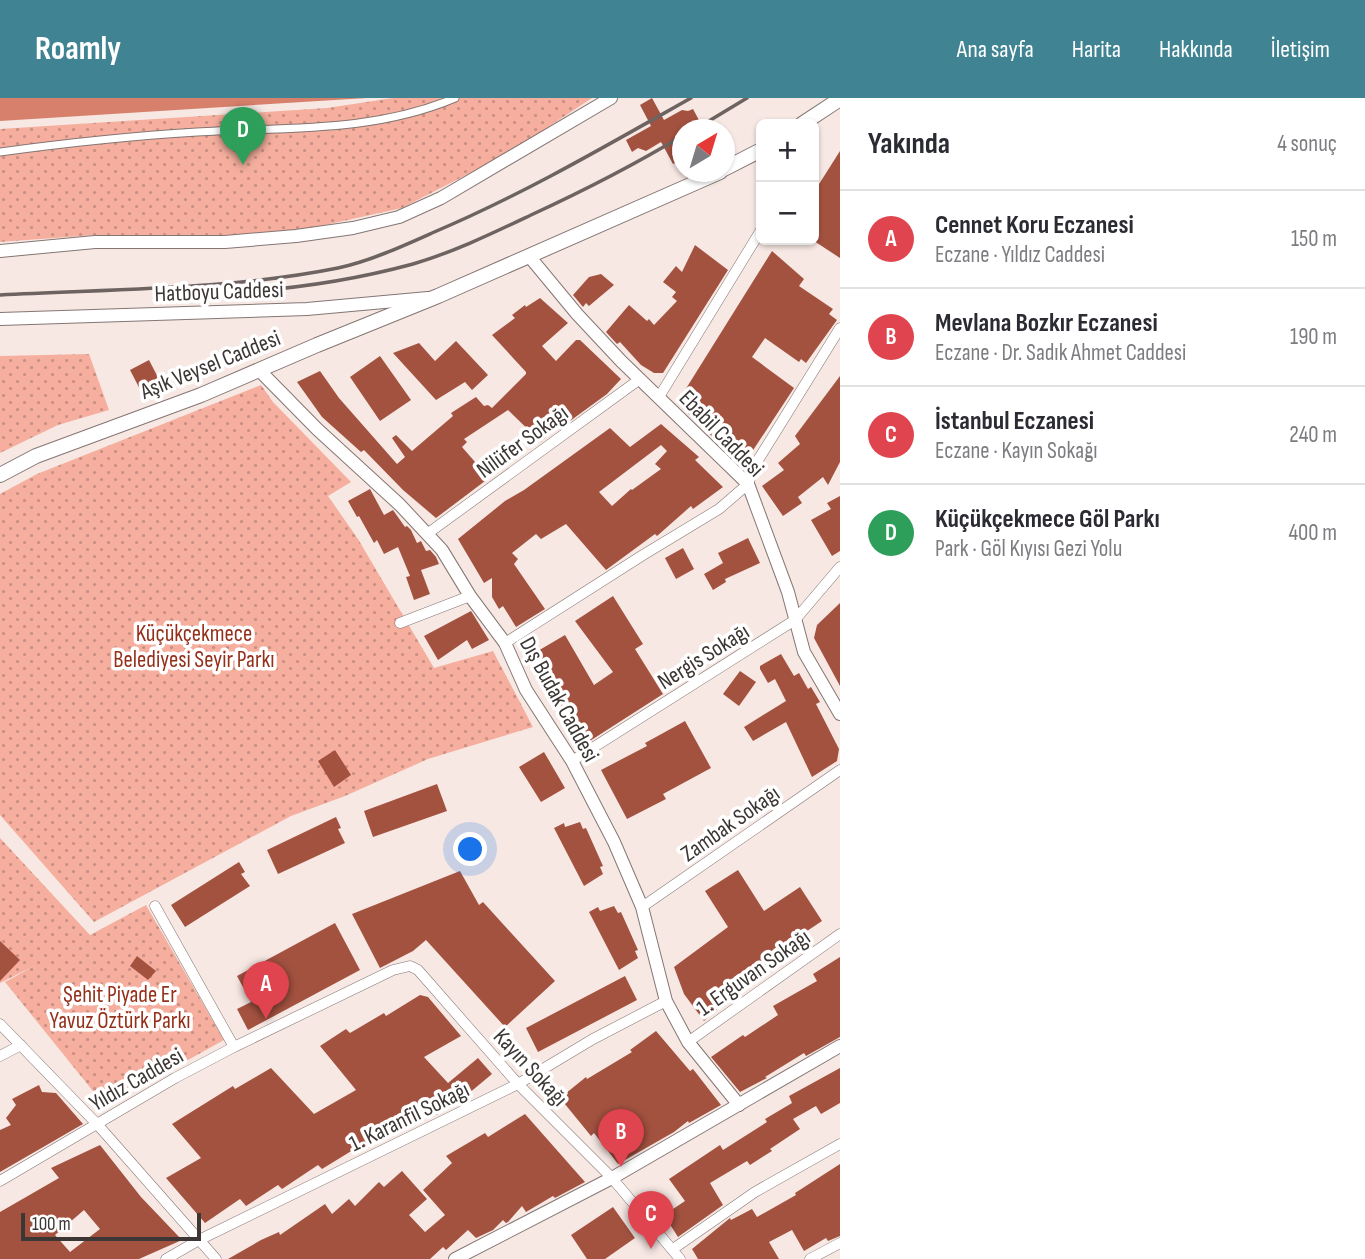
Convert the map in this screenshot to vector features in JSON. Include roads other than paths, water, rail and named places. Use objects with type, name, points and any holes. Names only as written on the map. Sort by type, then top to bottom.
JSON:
[{"type":"main road","points":[[810,119],[840,99]]},
{"type":"main road","points":[[735,163],[756,153]]},
{"type":"main road","name":"Aşık Veysel Caddesi","points":[[0,475],[36,456],[201,394],[439,296],[697,182]]},
{"type":"street","points":[[0,152],[103,138],[328,128],[378,122],[427,110],[455,98]]},
{"type":"street","points":[[0,251],[95,242],[225,242],[296,236],[353,228],[399,217],[441,198],[611,98]]},
{"type":"street","points":[[659,397],[756,238]]},
{"type":"street","name":"Ebabil Caddesi","points":[[529,256],[577,314],[748,484],[788,592],[804,652],[840,715]]},
{"type":"street","name":"Hatboyu Caddesi","points":[[0,319],[307,309],[439,296]]},
{"type":"street","points":[[505,643],[719,509],[748,484],[755,465],[840,328]]},
{"type":"street","name":"Dış Budak Caddesi","points":[[259,370],[317,429],[400,505],[442,550],[470,596],[505,643],[526,690],[572,761],[614,842],[642,907],[666,1000],[688,1042],[738,1105]]},
{"type":"street","name":"Nilüfer Sokağı","points":[[427,534],[640,379]]},
{"type":"street","name":"Nergis Sokağı","points":[[572,761],[795,621],[840,567]]},
{"type":"street","points":[[400,623],[470,596]]},
{"type":"street","name":"Zambak Sokağı","points":[[642,907],[840,770]]},
{"type":"street","points":[[155,906],[234,1046]]},
{"type":"street","name":"1. Erguvan Sokağı","points":[[688,1042],[840,934]]},
{"type":"street","name":"Yıldız Caddesi","points":[[0,1181],[234,1046],[368,982],[410,966]]},
{"type":"street","name":"Kayın Sokağı","points":[[410,966],[418,970],[518,1084],[612,1178],[680,1259]]},
{"type":"street","name":"1. Karanfil Sokağı","points":[[166,1259],[199,1240],[518,1084],[593,1039],[666,1000]]},
{"type":"street","points":[[0,1024],[97,1124],[216,1259]]},
{"type":"street","points":[[0,1056],[21,1045]]},
{"type":"street","points":[[455,1259],[612,1178],[840,1046]]},
{"type":"street","points":[[673,1249],[755,1192],[840,1144]]},
{"type":"street","points":[[810,1259],[840,1243]]},
{"type":"railway","points":[[0,295],[212,285],[255,281],[350,265],[398,248],[498,203],[691,98]]},
{"type":"railway","points":[[712,119],[747,98]]},
{"type":"railway","points":[[224,293],[295,287],[390,270],[428,259],[473,242],[570,197],[672,142]]},
{"type":"place","name":"Küçükçekmece Göl Parkı","points":[[243,165]]},
{"type":"place","name":"Cennet Koru Eczanesi","points":[[266,1019]]},
{"type":"place","name":"Mevlana Bozkır Eczanesi","points":[[621,1167]]},
{"type":"place","name":"İstanbul Eczanesi","points":[[651,1249]]},
{"type":"park label","name":"Küçükçekmece Belediyesi Seyir Parkı","points":[[194,646]]},
{"type":"park label","name":"Şehit Piyade Er Yavuz Öztürk Parkı","points":[[120,1007]]}]
